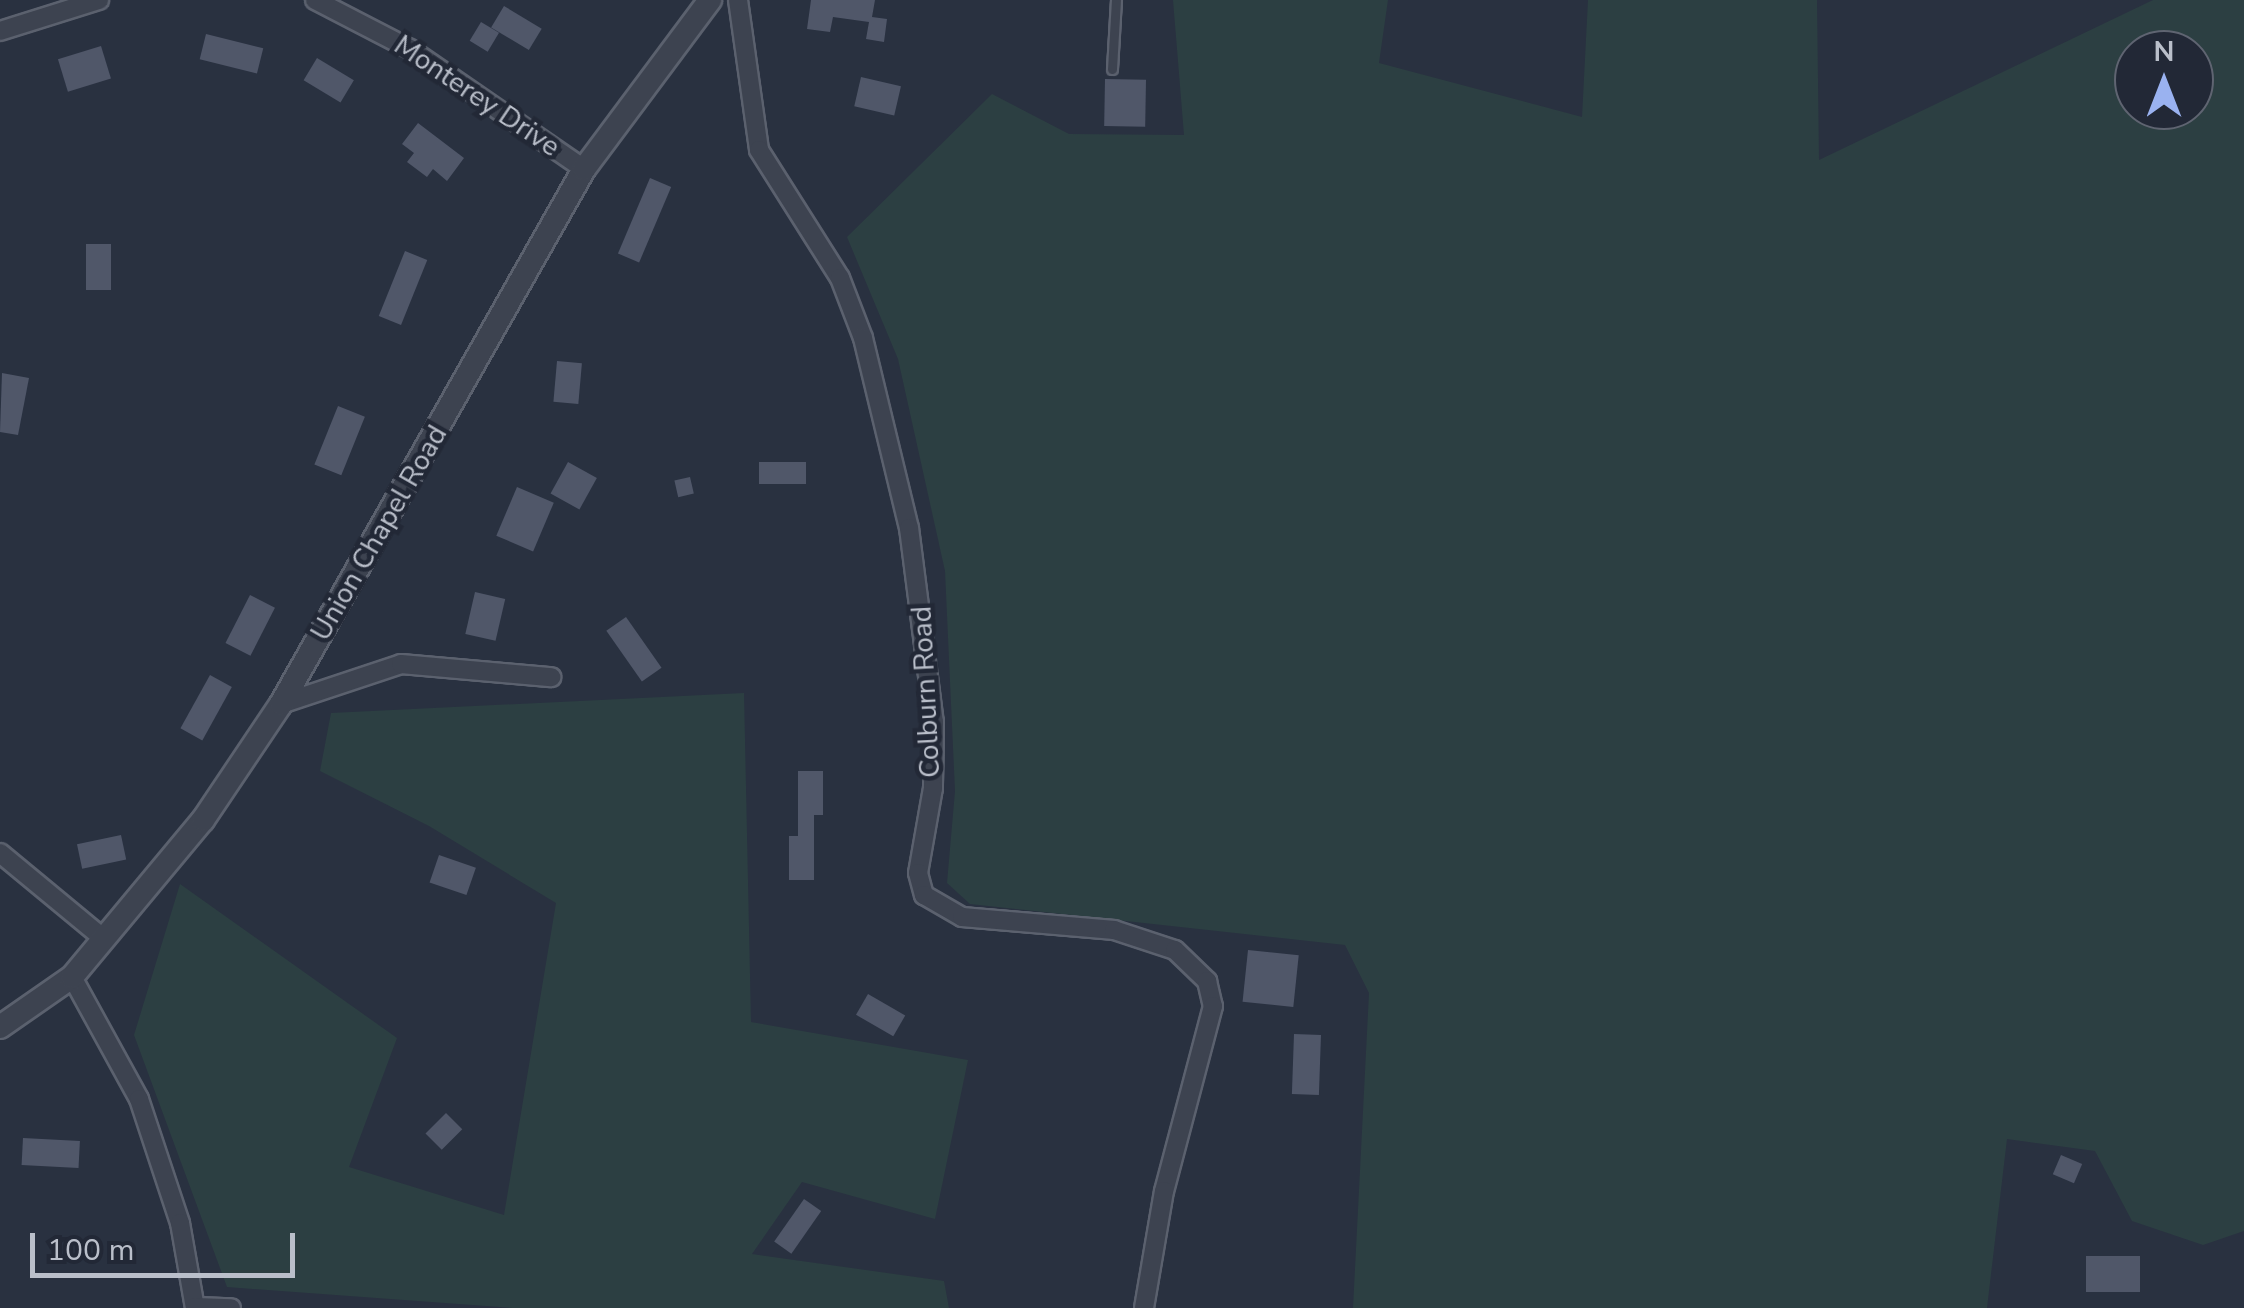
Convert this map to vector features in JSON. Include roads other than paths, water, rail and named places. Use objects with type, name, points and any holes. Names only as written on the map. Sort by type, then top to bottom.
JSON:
[{"type":"street","points":[[0,31],[99,0]]},
{"type":"street","name":"Monterey Drive","points":[[315,0],[410,49],[584,169]]},
{"type":"street","name":"Union Chapel Road","points":[[0,1027],[72,978],[202,820],[281,704],[584,169],[710,0]]},
{"type":"street","name":"Colburn Road","points":[[738,0],[759,150],[840,278],[864,338],[909,528],[934,722],[933,788],[918,873],[924,895],[940,910],[962,918],[1114,930],[1175,950],[1207,981],[1213,1006],[1167,1178],[1144,1308]]},
{"type":"street","points":[[281,704],[401,664],[550,677]]},
{"type":"street","points":[[0,852],[105,940]]},
{"type":"street","points":[[72,978],[139,1100],[180,1224],[196,1308],[231,1308]]},
{"type":"lane","points":[[1112,69],[1116,0]]}]
